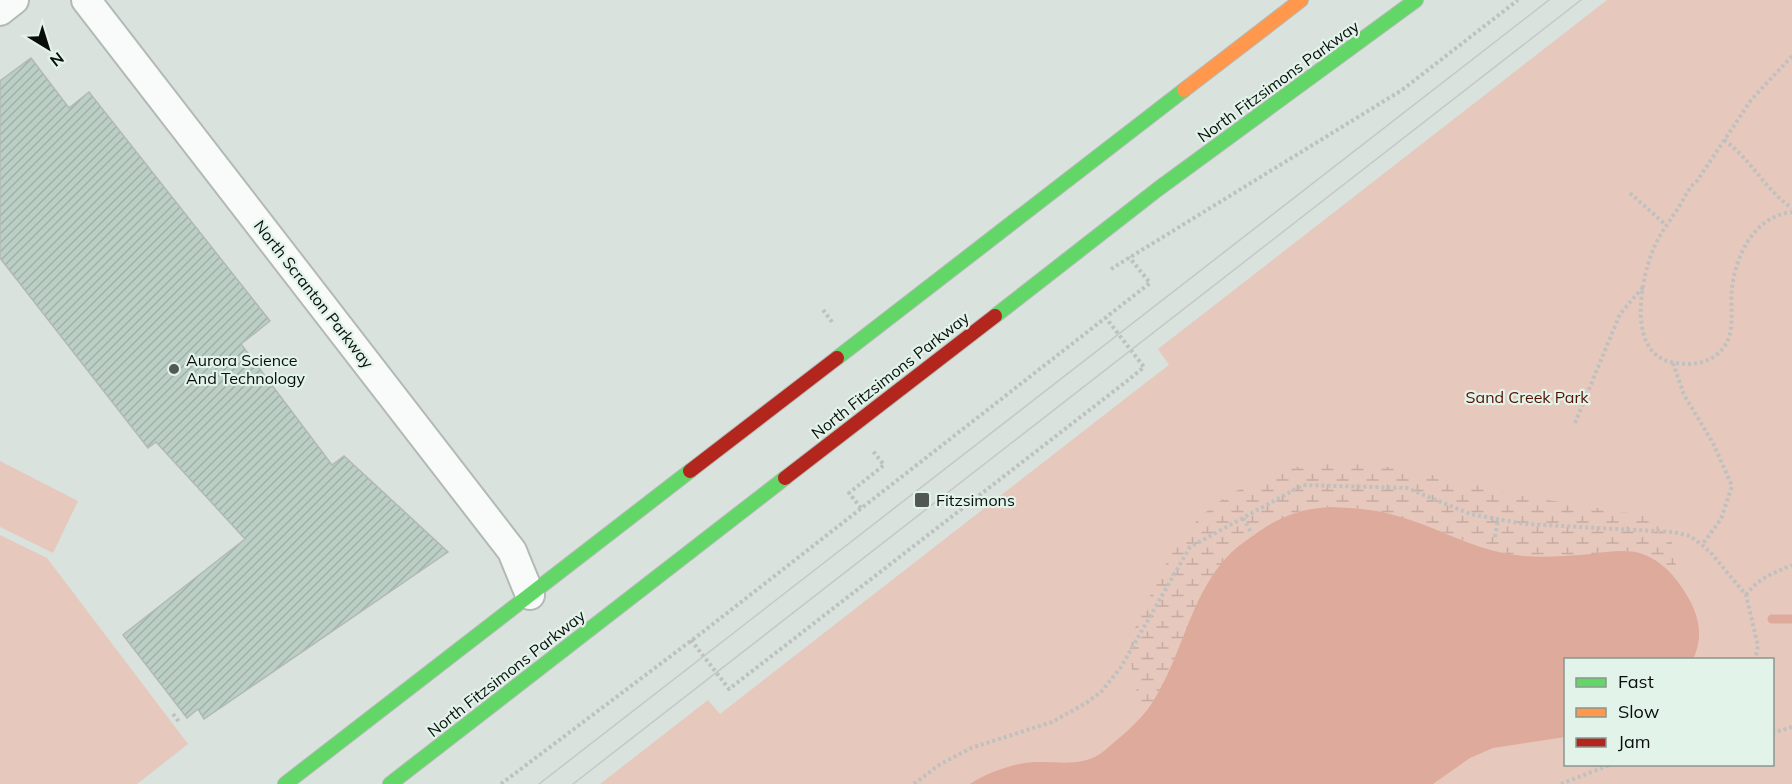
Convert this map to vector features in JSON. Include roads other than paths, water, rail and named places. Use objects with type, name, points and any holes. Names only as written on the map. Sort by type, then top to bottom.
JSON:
[{"type":"main road","points":[[285,784],[1301,0]]},
{"type":"main road","name":"North Fitzsimons Parkway","points":[[390,784],[1158,189],[1416,0]]},
{"type":"street","points":[[0,11],[14,0]]},
{"type":"street","name":"North Scranton Parkway","points":[[86,0],[512,551],[530,595]]},
{"type":"waterway","points":[[1772,619],[1792,619]]},
{"type":"tram line","points":[[539,784],[1549,0]]},
{"type":"tram line","points":[[573,784],[1581,0]]},
{"type":"place","name":"Aurora Science And Technology","points":[[174,369]]},
{"type":"place","name":"Fitzsimons","points":[[922,500]]},
{"type":"park label","name":"Sand Creek Park","points":[[1527,397]]}]
